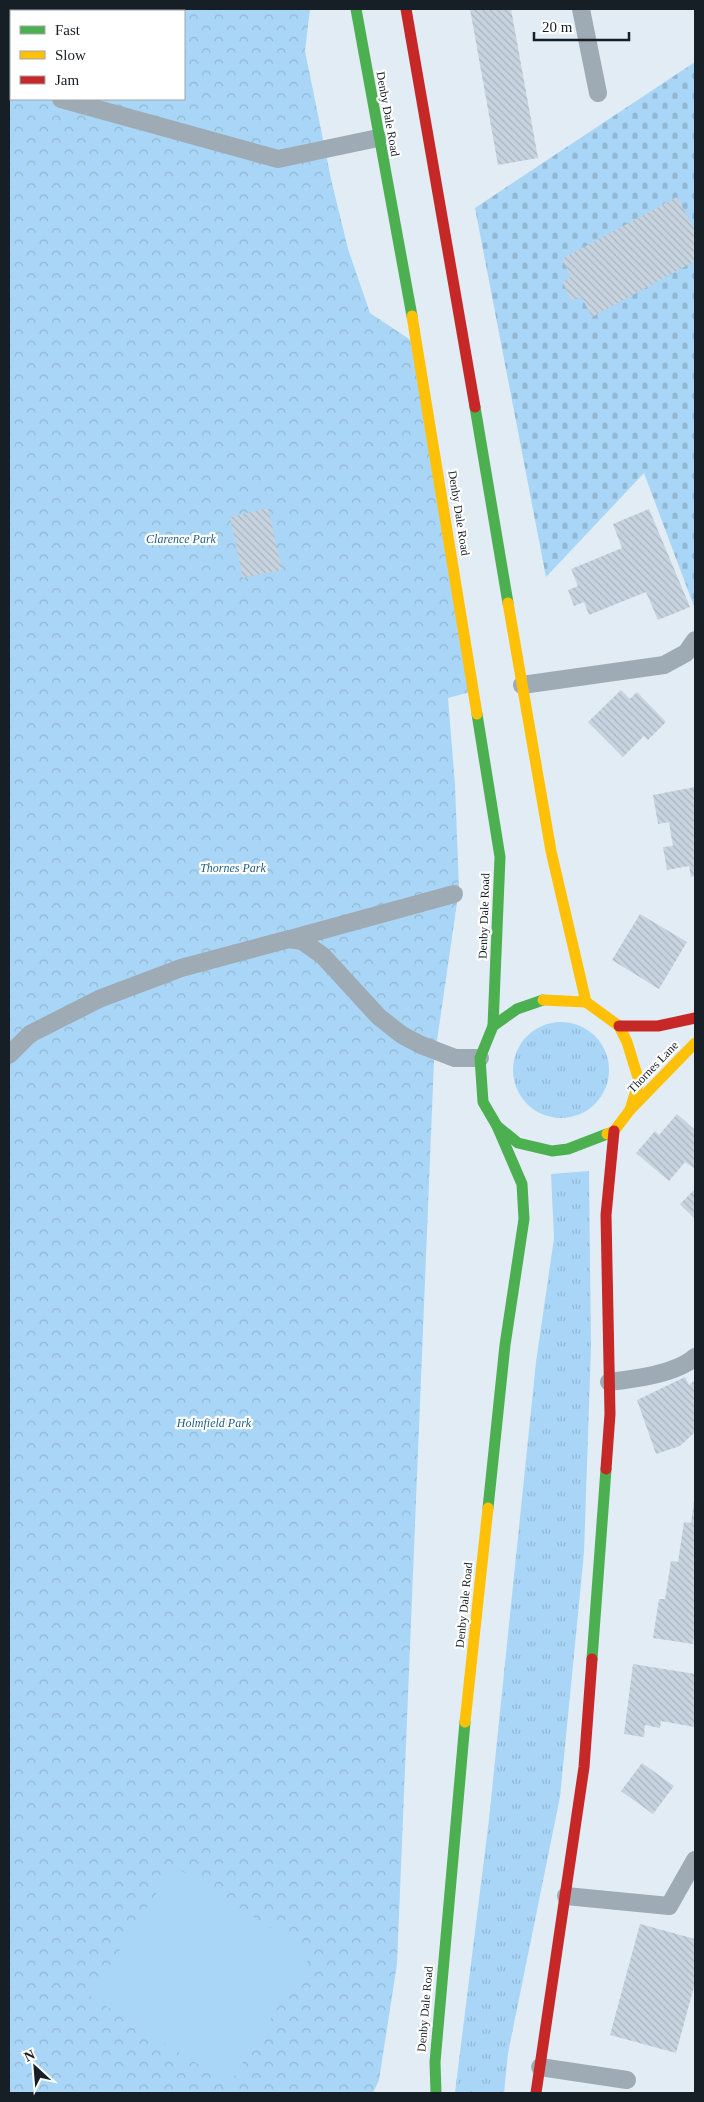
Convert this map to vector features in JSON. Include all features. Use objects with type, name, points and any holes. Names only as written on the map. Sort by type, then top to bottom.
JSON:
[{"type":"main road","name":"Denby Dale Road","points":[[356,9],[378,138],[418,345],[500,857],[493,1026]]},
{"type":"main road","points":[[406,9],[551,851],[586,1002]]},
{"type":"main road","points":[[544,1000],[586,1002],[619,1026],[627,1042],[639,1081],[630,1110],[614,1131],[568,1149],[552,1151],[518,1143],[498,1126],[483,1102],[480,1058],[493,1026],[516,1009],[544,1000]]},
{"type":"main road","name":"Thornes Lane","points":[[619,1026],[658,1026],[695,1018]]},
{"type":"main road","name":"Thornes Lane","points":[[630,1110],[695,1043]]},
{"type":"main road","name":"Denby Dale Road","points":[[436,2093],[435,2062],[455,1821],[504,1346],[524,1219],[522,1184],[498,1126]]},
{"type":"main road","points":[[536,2093],[584,1768],[610,1414],[606,1215],[614,1131]]},
{"type":"lane","points":[[581,9],[598,93]]},
{"type":"lane","points":[[65,100],[278,159],[378,138]]},
{"type":"lane","points":[[522,685],[664,665],[686,653],[695,640]]},
{"type":"lane","points":[[9,1055],[30,1034],[99,999],[182,968],[454,894]]},
{"type":"lane","points":[[289,939],[302,941],[323,956],[380,1017],[402,1035],[421,1045],[455,1058],[480,1058]]},
{"type":"lane","points":[[609,1382],[643,1378],[689,1363],[695,1357]]},
{"type":"lane","points":[[566,1896],[669,1906],[695,1860]]},
{"type":"lane","points":[[540,2067],[627,2080]]},
{"type":"green space","name":"Thornes Park","points":[[9,9],[310,9],[305,51],[331,179],[348,249],[370,313],[418,345],[474,691],[448,698],[455,785],[459,889],[434,1061],[397,1964],[379,2080],[373,2093],[9,2093]]},
{"type":"green space","points":[[695,62],[695,609],[644,473],[546,577],[475,208]]},
{"type":"green space","points":[[561,1022],[579,1026],[595,1036],[605,1052],[609,1070],[605,1088],[595,1104],[579,1114],[561,1118],[543,1114],[527,1104],[517,1088],[513,1070],[517,1052],[527,1036],[543,1026]]},
{"type":"green space","points":[[589,1171],[591,1347],[584,1553],[560,1797],[508,2053],[504,2093],[455,2093],[489,1819],[536,1362],[554,1238],[551,1174]]},
{"type":"green space","points":[[174,1866],[312,1954],[229,2084],[90,1996]]},
{"type":"building","points":[[470,9],[511,9],[538,158],[498,165]]},
{"type":"building","points":[[677,197],[695,231],[695,261],[592,317],[581,296],[572,301],[562,282],[571,277],[562,259]]},
{"type":"building","points":[[268,508],[282,570],[243,578],[230,517]]},
{"type":"building","points":[[649,509],[690,607],[658,620],[646,592],[589,615],[584,602],[574,606],[568,590],[578,586],[571,569],[622,548],[613,524]]},
{"type":"building","points":[[621,690],[630,699],[637,692],[666,722],[648,740],[644,736],[623,757],[588,722]]},
{"type":"building","points":[[695,787],[695,876],[691,877],[689,866],[667,870],[663,847],[673,846],[669,822],[658,824],[653,795]]},
{"type":"building","points":[[640,914],[687,942],[659,989],[612,960]]},
{"type":"building","points":[[677,1114],[695,1130],[695,1169],[685,1162],[669,1181],[636,1153],[655,1131],[659,1135]]},
{"type":"building","points":[[695,1189],[695,1217],[694,1218],[680,1204]]},
{"type":"building","points":[[685,1377],[689,1385],[695,1380],[695,1432],[680,1446],[656,1454],[637,1400]]},
{"type":"building","points":[[694,1501],[695,1628],[693,1644],[653,1638],[659,1599],[665,1599],[671,1561],[678,1562],[684,1522],[691,1523]]},
{"type":"building","points":[[633,1664],[695,1674],[695,1727],[661,1721],[660,1728],[645,1725],[644,1737],[624,1734]]},
{"type":"building","points":[[642,1763],[674,1786],[653,1814],[621,1791]]},
{"type":"building","points":[[640,1924],[695,1939],[695,1983],[676,2053],[610,2035]]},
{"type":"traffic: fast","points":[[356,9],[412,316]]},
{"type":"traffic: fast","points":[[475,407],[508,603]]},
{"type":"traffic: fast","points":[[477,714],[500,857],[493,1026]]},
{"type":"traffic: fast","points":[[543,1000],[517,1009],[493,1026],[480,1058],[483,1102],[497,1126],[518,1143],[552,1151],[568,1149],[607,1134]]},
{"type":"traffic: fast","points":[[488,1508],[505,1345],[524,1219],[522,1184],[497,1126]]},
{"type":"traffic: fast","points":[[592,1659],[606,1469]]},
{"type":"traffic: fast","points":[[436,2093],[435,2062],[465,1722]]},
{"type":"traffic: slow","points":[[412,316],[477,714]]},
{"type":"traffic: slow","points":[[508,603],[551,851],[586,1002]]},
{"type":"traffic: slow","points":[[543,1000],[586,1002],[619,1026],[627,1042],[639,1081],[630,1110],[614,1131],[607,1134]]},
{"type":"traffic: slow","points":[[630,1110],[695,1043]]},
{"type":"traffic: slow","points":[[465,1722],[488,1508]]},
{"type":"traffic: jam","points":[[406,9],[475,407]]},
{"type":"traffic: jam","points":[[619,1026],[658,1026],[695,1018]]},
{"type":"traffic: jam","points":[[606,1469],[610,1414],[606,1215],[614,1131]]},
{"type":"traffic: jam","points":[[536,2093],[584,1767],[592,1659]]},
{"type":"park label","name":"Clarence Park","points":[[181,539]]},
{"type":"park label","name":"Holmfield Park","points":[[214,1423]]}]
